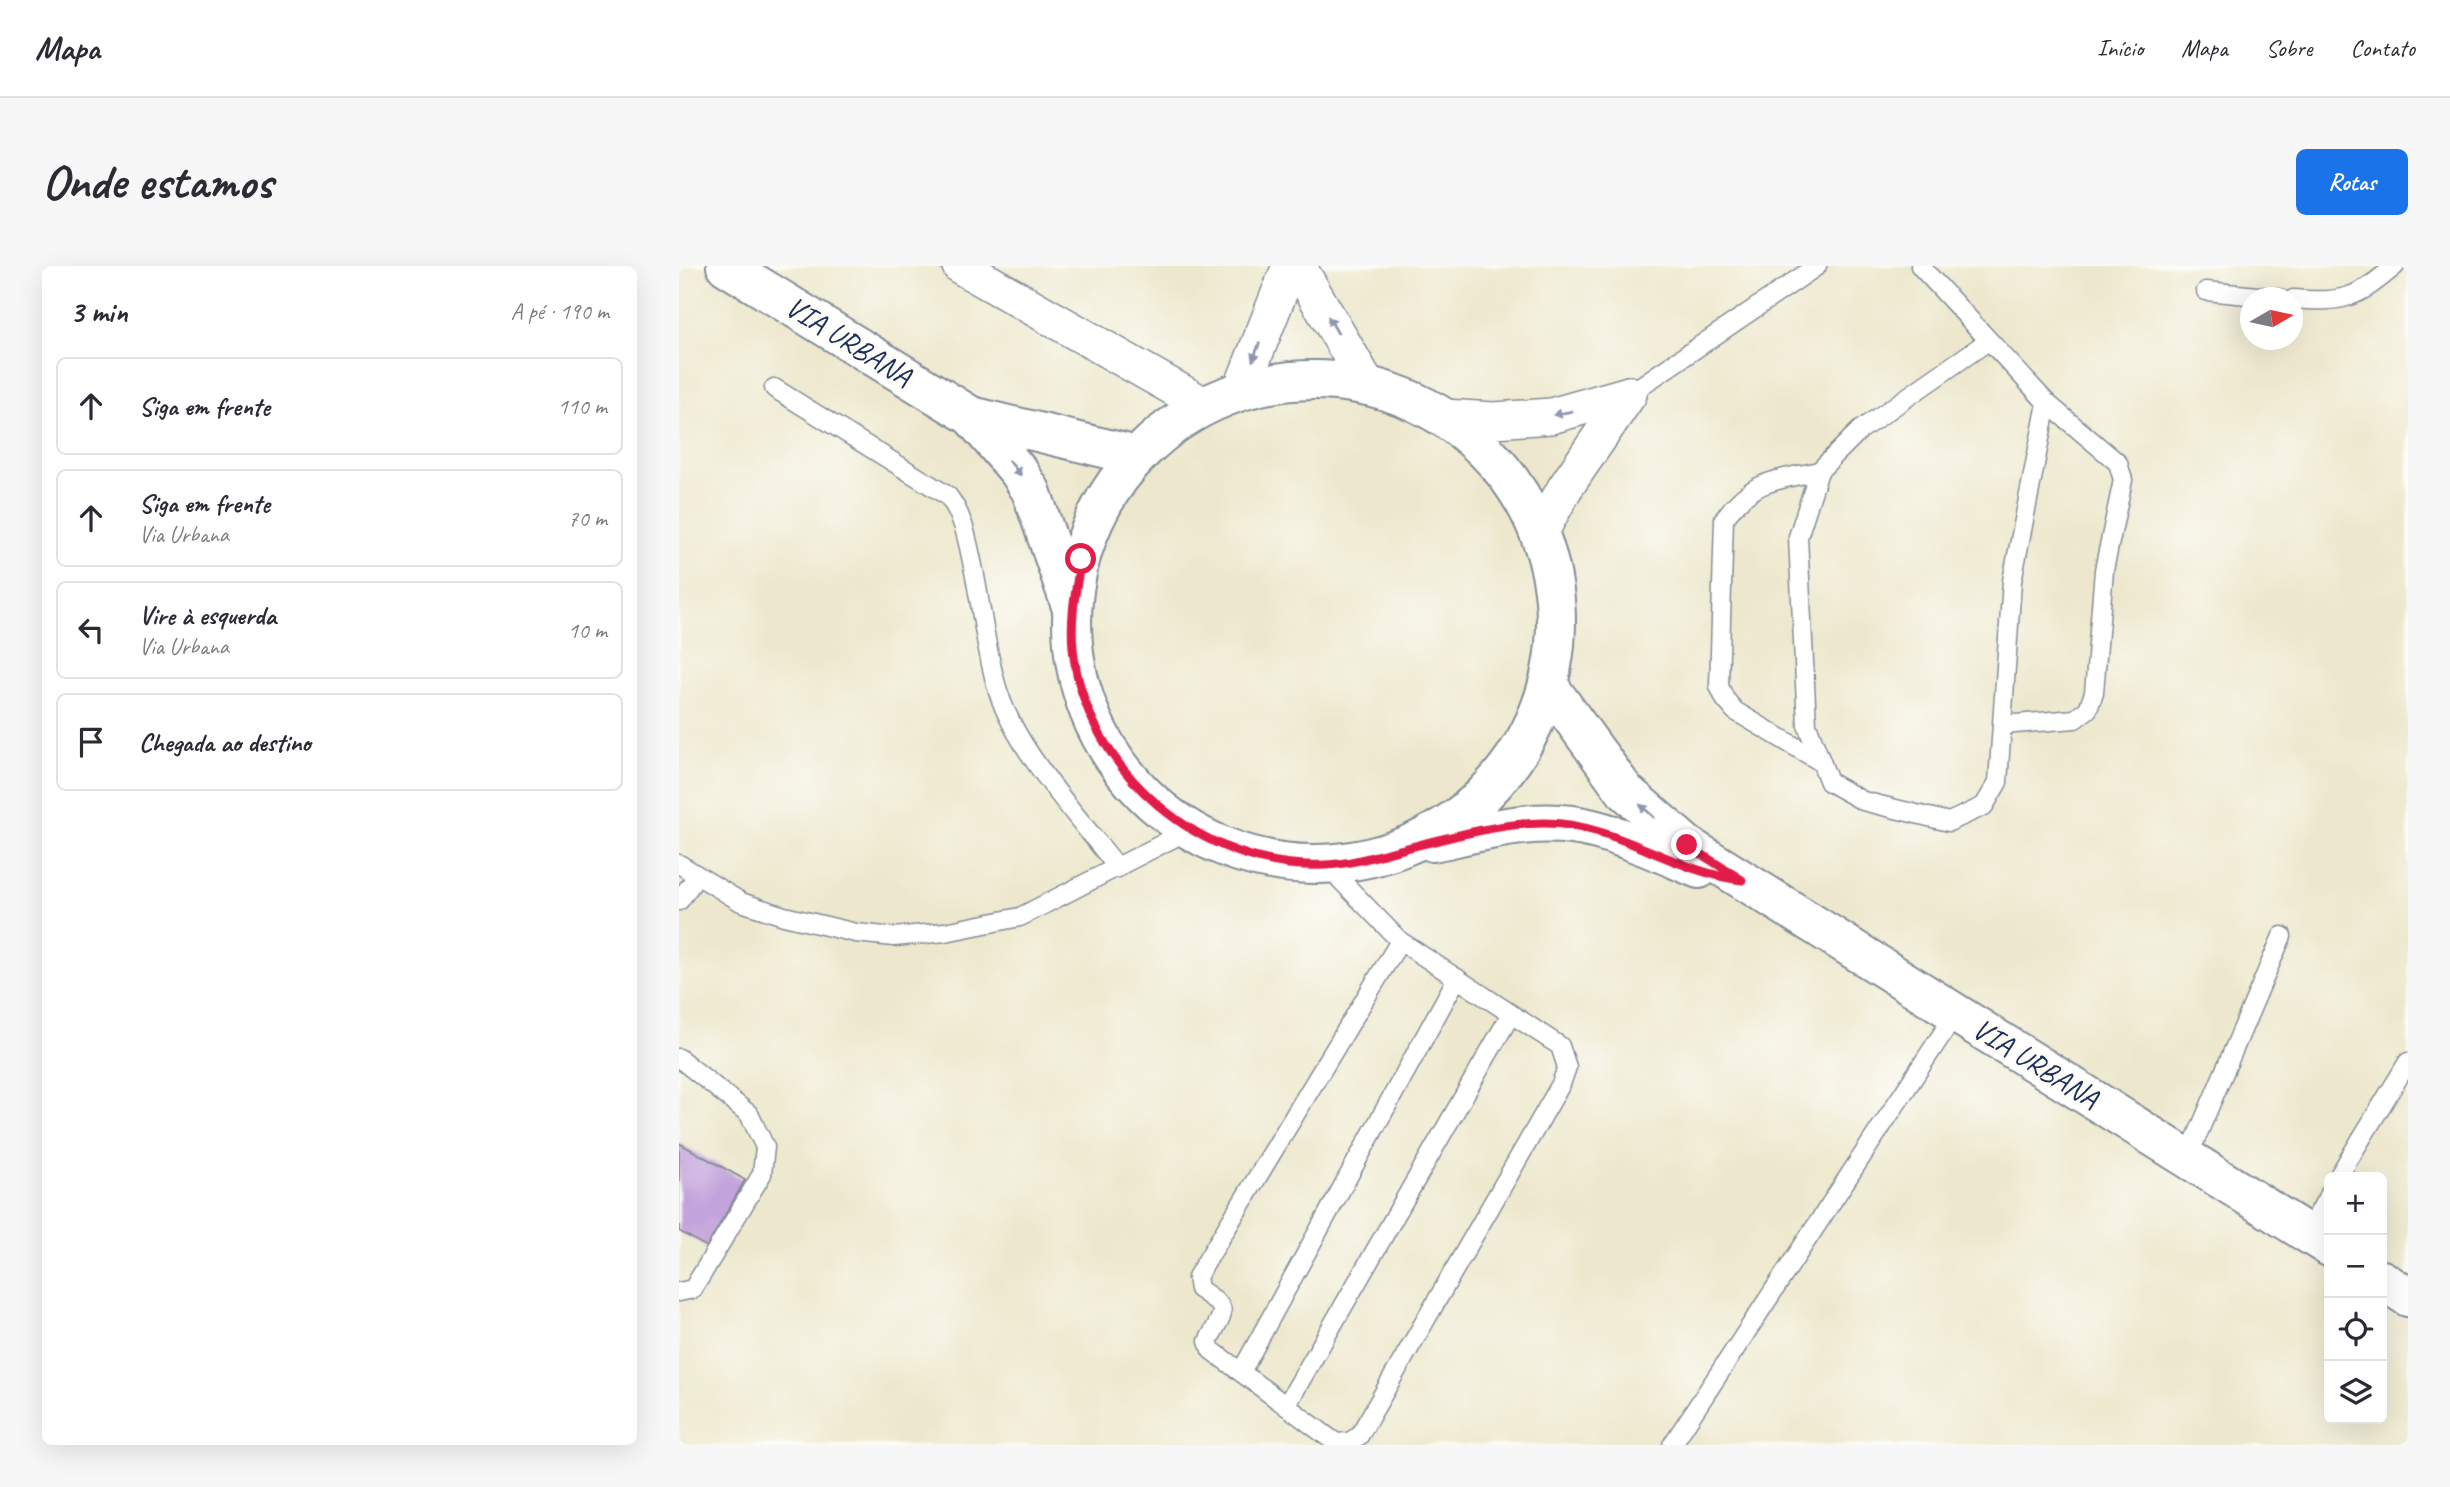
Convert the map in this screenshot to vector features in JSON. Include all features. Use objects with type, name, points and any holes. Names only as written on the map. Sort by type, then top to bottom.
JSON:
[{"type":"main road","name":"VIA URBANA","points":[[726,266],[971,416],[1019,472],[1031,491],[1072,608]]},
{"type":"main road","points":[[1318,378],[1367,384],[1411,400],[1444,417],[1476,442],[1501,468],[1524,500],[1540,533],[1556,609],[1548,685],[1537,719],[1495,785],[1441,830],[1400,850],[1326,865],[1296,864],[1250,856],[1230,849],[1191,829],[1152,801],[1120,767],[1093,722],[1082,692],[1073,649],[1072,608],[1081,559],[1091,526],[1112,483],[1168,429],[1204,405],[1241,392],[1283,380],[1318,378]]},
{"type":"main road","name":"VIA URBANA","points":[[971,416],[1137,456]]},
{"type":"main road","name":"VIA URBANA","points":[[1548,685],[1625,791],[1687,845],[2318,1240]]},
{"type":"main road","name":"VIA URBANA","points":[[1400,850],[1505,827],[1562,824],[1593,829],[1712,874],[1742,880]]},
{"type":"main road","points":[[2387,1283],[2408,1297]]},
{"type":"street","points":[[960,266],[1204,405]]},
{"type":"street","points":[[1241,392],[1290,266]]},
{"type":"street","points":[[1298,266],[1367,384]]},
{"type":"street","points":[[1444,417],[1495,420],[1552,416],[1629,394]]},
{"type":"street","points":[[1540,533],[1565,488],[1629,394]]},
{"type":"lane","points":[[1629,394],[1817,266]]},
{"type":"lane","points":[[1920,266],[2047,403],[2118,463],[2122,471],[2123,480],[2104,570],[2094,693],[2088,709],[2075,719],[2003,725]]},
{"type":"lane","points":[[2303,299],[2343,299],[2367,289],[2395,266]]},
{"type":"lane","points":[[2206,291],[2240,294]]},
{"type":"lane","points":[[1988,341],[1860,430],[1819,471],[1798,537],[1807,725],[1829,782],[1863,801],[1949,822],[1984,806],[1998,782],[2012,581],[2047,403]]},
{"type":"lane","points":[[774,388],[948,496],[959,511],[968,542],[997,690],[1008,718],[1034,759],[1118,868]]},
{"type":"lane","points":[[1819,471],[1758,485],[1737,501],[1724,519],[1719,686],[1735,711],[1821,762]]},
{"type":"lane","points":[[679,864],[741,902],[784,916],[856,933],[894,937],[945,932],[1020,917],[1191,829]]},
{"type":"lane","points":[[1326,865],[1400,940],[1560,1046],[1567,1067],[1554,1096],[1359,1436],[1349,1442],[1336,1443],[1208,1346],[1208,1340],[1223,1313],[1223,1308],[1199,1289],[1198,1277],[1400,940]]},
{"type":"lane","points":[[679,901],[697,876]]},
{"type":"lane","points":[[2188,1157],[2282,936]]},
{"type":"lane","points":[[1241,1372],[1457,978]]},
{"type":"lane","points":[[1672,1445],[1956,1013]]},
{"type":"lane","points":[[1286,1406],[1511,1014]]},
{"type":"lane","points":[[679,1058],[749,1114],[765,1147],[761,1174],[755,1186],[693,1289],[679,1292]]},
{"type":"lane","points":[[2342,1172],[2408,1062]]},
{"type":"lane","points":[[2318,1240],[2324,1215]]},
{"type":"building","points":[[679,1143],[745,1180],[707,1247],[679,1231]]},
{"type":"route","points":[[1081,559],[1072,608],[1073,649],[1082,692],[1093,722],[1120,767],[1152,801],[1191,829],[1230,849],[1250,856],[1296,864],[1326,865],[1505,827],[1562,824],[1593,829],[1712,874],[1742,880],[1687,845]]}]
